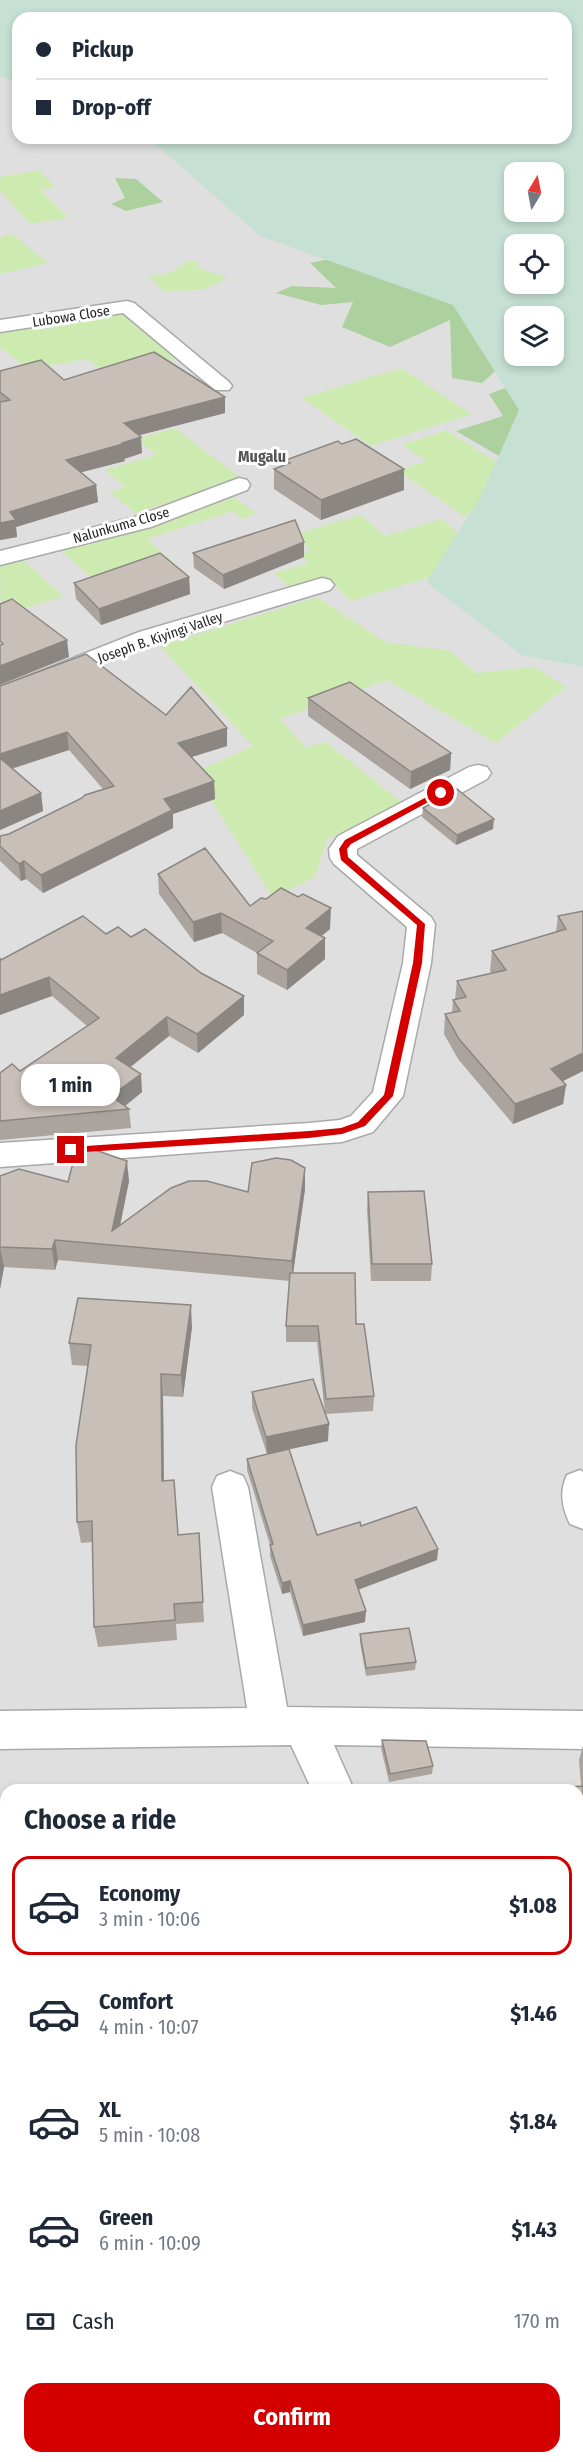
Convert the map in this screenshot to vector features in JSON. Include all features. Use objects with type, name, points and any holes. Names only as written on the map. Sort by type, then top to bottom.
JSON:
[{"type":"street","name":"Lubowa Close","points":[[0,326],[127,307],[222,386]]},
{"type":"street","name":"Nalunkuma Close","points":[[0,558],[143,522],[239,485]]},
{"type":"street","name":"Joseph B. Kiyingi Valley","points":[[0,696],[148,637],[322,585]]},
{"type":"street","points":[[0,1155],[309,1134],[342,1131],[362,1124],[388,1096],[417,963],[421,924],[344,858],[343,849],[348,842],[478,773]]},
{"type":"street","points":[[230,1487],[286,1726],[324,1767],[331,1784]]},
{"type":"street","points":[[0,1730],[286,1726],[583,1730]]},
{"type":"shaded area","points":[[0,76],[12,81],[12,144],[155,144],[453,305],[519,410],[480,498],[521,655],[583,667],[583,1784],[0,1784]]},
{"type":"green space","points":[[0,0],[583,0],[583,667],[521,655],[426,582],[480,498],[519,410],[453,305],[260,236],[155,144],[572,144],[572,12],[12,12],[12,81],[0,76]]},
{"type":"green space","points":[[39,170],[55,187],[41,190],[68,218],[30,224],[0,191],[0,177]]},
{"type":"green space","points":[[115,178],[136,179],[163,202],[126,211],[111,204],[125,198]]},
{"type":"green space","points":[[12,234],[48,263],[0,274],[0,237]]},
{"type":"green space","points":[[405,243],[504,292],[504,294],[509,294],[534,306],[504,306],[504,364],[482,383],[452,378],[450,320],[390,347],[342,327],[353,302],[321,305],[276,293],[292,286],[336,288],[310,263]]},
{"type":"green space","points":[[191,260],[200,263],[196,267],[228,278],[203,290],[163,291],[148,275],[168,274]]},
{"type":"green space","points":[[122,311],[176,359],[110,376],[87,359],[30,369],[0,348],[0,331]]},
{"type":"green space","points":[[401,368],[472,414],[371,446],[302,398]]},
{"type":"green space","points":[[535,377],[528,473],[456,431],[503,416],[489,394]]},
{"type":"green space","points":[[175,428],[242,479],[135,513],[110,492],[125,487],[105,470],[156,455],[137,439]]},
{"type":"green space","points":[[446,430],[556,500],[483,509],[464,516],[398,471],[426,461],[402,445]]},
{"type":"green space","points":[[232,495],[256,514],[242,519],[233,511],[147,539],[173,562],[101,586],[61,551]]},
{"type":"green space","points":[[360,515],[385,536],[442,519],[478,550],[473,564],[351,601],[326,578],[290,588],[274,573],[309,563],[299,554],[311,550],[293,535]]},
{"type":"green space","points":[[22,559],[63,596],[1,617],[0,566]]},
{"type":"green space","points":[[317,597],[385,642],[451,651],[476,673],[534,667],[566,687],[496,743],[387,680],[280,719],[306,748],[326,742],[405,805],[327,839],[315,877],[273,898],[194,773],[253,746],[160,646]]},
{"type":"building","points":[[154,352],[225,397],[124,423],[141,437],[66,460],[96,485],[10,512],[16,520],[0,523],[0,402],[10,400],[0,392],[0,371],[41,360],[64,380]]},
{"type":"building","points":[[356,439],[404,469],[321,500],[274,469],[290,463],[286,460],[338,441],[342,444]]},
{"type":"building","points":[[295,520],[304,542],[223,575],[193,553]]},
{"type":"building","points":[[160,553],[189,577],[99,609],[74,583]]},
{"type":"building","points":[[12,599],[67,640],[0,666],[0,645],[3,644],[0,641],[0,604]]},
{"type":"building","points":[[86,654],[166,715],[191,687],[227,728],[178,743],[214,781],[164,799],[172,810],[41,875],[24,861],[19,864],[0,846],[0,836],[9,834],[85,795],[114,786],[67,732],[0,754],[0,686]]},
{"type":"building","points":[[350,682],[451,753],[411,772],[308,698]]},
{"type":"building","points":[[0,758],[41,793],[0,811]]},
{"type":"building","points":[[457,789],[494,819],[457,835],[423,808]]},
{"type":"building","points":[[205,848],[250,906],[261,898],[266,899],[281,888],[298,897],[303,894],[331,908],[306,928],[325,938],[287,970],[257,953],[273,941],[221,913],[193,922],[158,874]]},
{"type":"building","points":[[583,911],[583,1053],[551,1069],[566,1085],[515,1104],[459,1039],[445,1014],[460,1011],[453,1000],[466,997],[457,981],[506,970],[492,951],[566,929],[558,916]]},
{"type":"building","points":[[83,916],[106,934],[118,927],[131,937],[145,929],[201,973],[244,996],[197,1034],[167,1017],[116,1058],[141,1074],[111,1096],[129,1109],[0,1121],[0,1073],[12,1064],[20,1071],[99,1018],[49,977],[0,995],[0,958],[1,960]]},
{"type":"building","points":[[78,1144],[127,1161],[112,1231],[171,1188],[189,1181],[207,1181],[248,1192],[252,1163],[276,1158],[291,1160],[305,1168],[292,1261],[55,1240],[52,1249],[0,1247],[0,1176],[19,1169],[68,1182]]},
{"type":"building","points":[[424,1191],[432,1264],[372,1264],[368,1192]]},
{"type":"building","points":[[290,1273],[355,1273],[356,1324],[364,1324],[374,1396],[326,1399],[318,1326],[286,1326]]},
{"type":"building","points":[[78,1298],[191,1305],[181,1375],[161,1374],[162,1481],[174,1480],[178,1535],[199,1533],[203,1602],[174,1604],[175,1620],[94,1627],[92,1521],[77,1522],[76,1445],[91,1345],[69,1343]]},
{"type":"building","points":[[313,1379],[329,1424],[266,1437],[252,1392]]},
{"type":"building","points":[[289,1449],[317,1535],[360,1522],[361,1526],[416,1507],[438,1549],[355,1580],[366,1611],[303,1625],[290,1581],[282,1583],[270,1545],[273,1544],[247,1459]]},
{"type":"building","points":[[409,1628],[416,1662],[366,1668],[360,1634]]},
{"type":"building","points":[[382,1740],[426,1741],[433,1766],[390,1774]]},
{"type":"district","name":"Mugalu","points":[[262,456]]},
{"type":"route","points":[[71,1150],[309,1134],[342,1131],[362,1124],[388,1096],[417,963],[421,924],[344,858],[343,849],[348,842],[441,793]]}]
